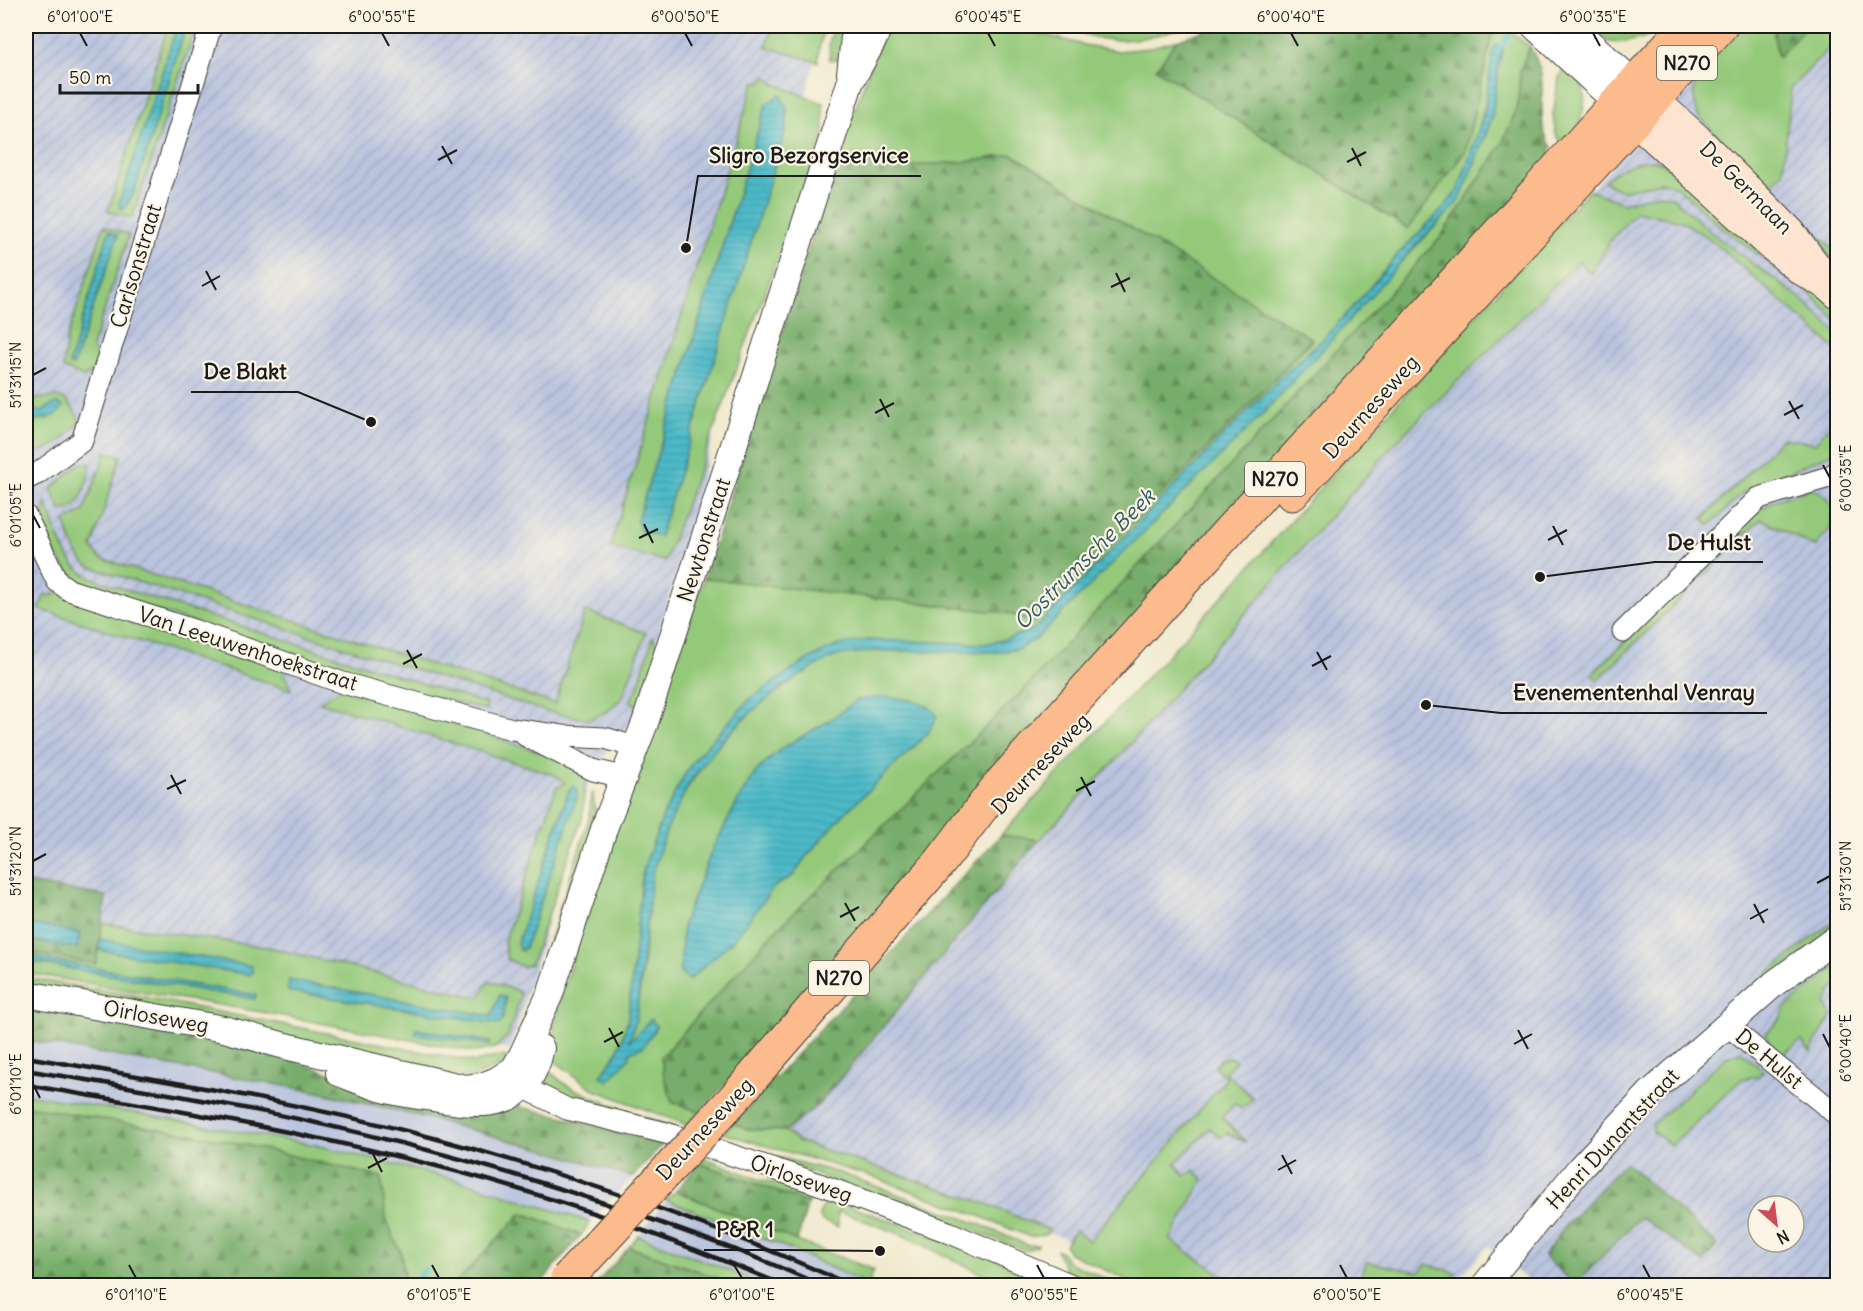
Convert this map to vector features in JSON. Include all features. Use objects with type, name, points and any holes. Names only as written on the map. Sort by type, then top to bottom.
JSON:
[{"type":"main road","name":"Deurneseweg","points":[[1635,101],[1686,26]]},
{"type":"main road","name":"Deurneseweg","points":[[564,1282],[738,1094],[941,861],[999,785],[1635,101],[1721,26]]},
{"type":"main road","name":"De Germaan","points":[[1635,101],[1697,139],[1790,232],[1833,290]]},
{"type":"street","name":"Carlsonstraat","points":[[26,479],[37,474],[82,441],[211,26]]},
{"type":"street","name":"Newtonstraat","points":[[850,83],[857,26]]},
{"type":"street","name":"Newtonstraat","points":[[515,1081],[514,1069],[550,994],[606,823],[652,701],[850,83],[879,26]]},
{"type":"street","points":[[1534,26],[1635,101]]},
{"type":"street","points":[[1571,26],[1635,101]]},
{"type":"street","points":[[1623,632],[1759,498],[1832,476],[1838,470]]},
{"type":"street","name":"Van Leeuwenhoekstraat","points":[[26,516],[57,581],[69,590],[343,682],[512,729],[563,736],[605,738],[634,747]]},
{"type":"street","name":"Van Leeuwenhoekstraat","points":[[512,729],[593,770],[623,777]]},
{"type":"street","name":"Henri Dunantstraat","points":[[1484,1286],[1580,1168],[1650,1093],[1775,983],[1838,937]]},
{"type":"street","name":"Oirloseweg","points":[[26,994],[225,1029],[285,1046],[328,1069],[387,1090],[468,1104],[484,1104],[511,1096],[515,1081],[567,1109],[666,1133],[822,1185],[948,1232],[1074,1286]]},
{"type":"street","name":"De Hulst","points":[[1728,1025],[1838,1116]]},
{"type":"shaded area","points":[[26,26],[823,26],[797,131],[637,713],[592,772],[510,1050],[276,1005],[26,963]]},
{"type":"shaded area","points":[[1738,26],[1837,26],[1837,1285],[1533,1285],[1488,1246],[1454,1285],[1148,1285],[1078,1243],[746,1129]]},
{"type":"shaded area","points":[[26,1040],[318,1092],[416,1115],[545,1150],[632,1177],[590,1222],[465,1182],[315,1145],[26,1094]]},
{"type":"shaded area","points":[[666,1200],[793,1250],[867,1285],[754,1285],[638,1236]]},
{"type":"green space","points":[[168,26],[177,26],[119,204],[127,205],[134,193],[186,26],[196,26],[132,218],[108,211]]},
{"type":"green space","points":[[773,26],[825,26],[818,62],[766,47]]},
{"type":"green space","points":[[834,26],[850,26],[839,59],[830,60],[829,43]]},
{"type":"green space","points":[[885,26],[911,32],[965,26],[1017,28],[1084,45],[1119,51],[1149,48],[1177,40],[1156,69],[1465,152],[1492,36],[1499,26],[1503,26],[1530,47],[1520,70],[1518,106],[1502,144],[1441,237],[1022,692],[772,934],[661,1057],[672,1102],[699,1112],[687,1125],[595,1090],[549,1057],[557,1010],[589,905],[704,578],[1007,613],[1033,623],[1312,340],[1012,154],[973,161],[897,167],[837,159]],"holes":[[[1502,48],[1492,118],[1462,195],[1453,208],[1130,545],[1037,638],[1019,649],[999,652],[880,649],[841,654],[823,661],[771,696],[725,738],[705,762],[688,788],[661,844],[651,879],[639,996],[628,1044],[638,1033],[630,1051],[601,1076],[618,1051],[628,1019],[642,877],[646,861],[664,814],[686,772],[698,755],[752,697],[810,658],[839,645],[906,641],[985,644],[1007,639],[1035,628],[1281,377],[1322,340],[1458,190],[1478,134],[1488,91]],[[827,722],[928,733],[843,815],[804,859],[794,875],[775,886],[733,940],[689,980],[680,973],[683,924],[713,848],[756,772],[772,756]]]},
{"type":"green space","points":[[1060,26],[1120,29],[1186,26],[1146,37],[1115,40],[1093,37]]},
{"type":"green space","points":[[1217,26],[1499,26],[1492,36],[1465,152],[1408,229],[1156,69],[1177,40]]},
{"type":"green space","points":[[1581,26],[1665,26],[1643,38],[1626,42],[1609,42],[1593,35]]},
{"type":"green space","points":[[1729,26],[1775,26],[1774,35],[1778,57],[1807,26],[1837,26],[1837,40],[1791,88],[1783,172],[1770,187],[1837,253],[1837,263],[1697,114],[1694,95],[1696,67]]},
{"type":"green space","points":[[1775,26],[1807,26],[1778,57],[1774,35]]},
{"type":"green space","points":[[1530,47],[1541,74],[1544,131],[1552,147],[1549,151],[1554,156],[925,864],[700,1112],[672,1102],[664,1077],[661,1057],[772,934],[1022,692],[1441,237],[1502,144],[1518,106],[1520,70]]},
{"type":"green space","points":[[1567,66],[1580,80],[1585,97],[1582,115],[1567,147],[1556,135],[1553,115],[1559,77]]},
{"type":"green space","points":[[765,76],[775,84],[823,103],[824,134],[665,561],[610,547],[754,82],[762,82]],"holes":[[[766,105],[660,535],[641,531],[637,521]]]},
{"type":"green space","points":[[1012,154],[1312,339],[1033,623],[1007,613],[704,578],[837,159],[897,167],[973,161]]},
{"type":"green space","points":[[1652,160],[1662,162],[1832,304],[1837,309],[1837,320],[1804,288],[1721,227],[1676,186],[1660,182],[1619,190],[1604,181],[1626,166]]},
{"type":"green space","points":[[1589,190],[1623,203],[1659,194],[1672,197],[1713,234],[1803,300],[1837,333],[1837,350],[1709,238],[1681,221],[1636,211],[1609,243],[1591,274],[1579,261],[1398,440],[1116,760],[1039,840],[1001,835],[1243,574]]},
{"type":"green space","points":[[104,226],[129,235],[92,347],[98,359],[95,371],[83,377],[63,368],[67,338]],"holes":[[[109,231],[118,235],[73,366],[69,364]]]},
{"type":"green space","points":[[26,396],[34,400],[50,397],[62,398],[76,412],[80,421],[59,443],[31,452],[26,444]]},
{"type":"green space","points":[[1837,417],[1837,451],[1745,491],[1710,525],[1703,519],[1782,438],[1815,443]]},
{"type":"green space","points":[[106,452],[121,456],[92,547],[100,558],[555,704],[585,611],[646,633],[622,698],[607,711],[589,720],[545,711],[88,566],[76,552],[65,522],[84,511]]},
{"type":"green space","points":[[81,463],[91,464],[83,494],[75,506],[61,510],[51,489]]},
{"type":"green space","points":[[1812,489],[1822,493],[1833,507],[1831,528],[1815,547],[1761,519],[1597,680],[1592,675],[1751,515],[1775,500]]},
{"type":"green space","points":[[46,502],[58,536],[70,560],[89,576],[487,704],[486,710],[410,691],[98,592],[77,580],[56,554],[47,534],[44,512]]},
{"type":"green space","points":[[61,593],[281,666],[291,690],[39,609],[45,594],[49,596]]},
{"type":"green space","points":[[653,637],[661,649],[646,693],[637,706],[630,700],[637,690]]},
{"type":"green space","points":[[341,688],[569,761],[587,778],[584,788],[583,816],[531,964],[523,967],[507,959],[504,942],[556,788],[565,783],[555,775],[320,702]],"holes":[[[573,786],[519,949],[518,944],[561,812]]]},
{"type":"green space","points":[[593,792],[596,818],[528,1025],[522,1026],[588,822]]},
{"type":"green space","points":[[1001,835],[1039,840],[818,1105],[785,1131],[746,1129],[733,1123]]},
{"type":"green space","points":[[26,883],[106,896],[96,964],[26,952],[26,940],[77,948],[79,933],[26,923]]},
{"type":"green space","points":[[1836,919],[1837,925],[1722,1016],[1722,1011],[1731,1002]]},
{"type":"green space","points":[[101,923],[272,948],[479,998],[489,981],[518,991],[521,995],[508,1036],[495,1048],[475,1052],[261,1012],[26,973],[26,961],[254,999],[255,995],[26,956],[26,952],[95,964]],"holes":[[[289,981],[491,1016],[499,1024],[289,991]]]},
{"type":"green space","points":[[1837,966],[1837,986],[1832,990],[1825,1004],[1832,1015],[1810,1052],[1802,1041],[1784,1053],[1792,1064],[1789,1065],[1772,1047],[1766,1033],[1779,1020],[1786,1007]]},
{"type":"green space","points":[[26,978],[138,996],[475,1062],[500,1056],[515,1058],[471,1079],[26,987]]},
{"type":"green space","points":[[26,1007],[252,1046],[398,1097],[512,1105],[569,1118],[662,1145],[632,1177],[545,1150],[416,1115],[318,1092],[26,1040]]},
{"type":"green space","points":[[1742,1052],[1763,1071],[1758,1076],[1742,1079],[1671,1145],[1653,1132],[1653,1124],[1726,1057]]},
{"type":"green space","points":[[1229,1057],[1236,1061],[1225,1072],[1253,1098],[1241,1109],[1235,1103],[1222,1117],[1246,1142],[1227,1133],[1221,1138],[1210,1128],[1175,1163],[1185,1176],[1194,1170],[1203,1179],[1170,1240],[1237,1285],[1137,1285],[1069,1253],[1065,1245],[1075,1230],[1089,1241],[1227,1078],[1215,1067],[1220,1060]]},
{"type":"green space","points":[[543,1068],[570,1087],[677,1128],[560,1097],[547,1083]]},
{"type":"green space","points":[[26,1094],[315,1145],[465,1182],[590,1222],[581,1235],[522,1213],[454,1285],[397,1285],[404,1275],[401,1254],[386,1219],[381,1177],[225,1140],[26,1106]]},
{"type":"green space","points":[[26,1106],[225,1140],[381,1177],[386,1219],[401,1254],[404,1275],[397,1286],[26,1285]]},
{"type":"green space","points":[[733,1123],[746,1129],[785,1131],[798,1141],[981,1202],[1049,1230],[1047,1234],[1030,1237],[870,1176],[722,1133]]},
{"type":"green space","points":[[720,1142],[840,1173],[976,1223],[1027,1245],[1039,1245],[1026,1251],[918,1209]]},
{"type":"green space","points":[[705,1158],[760,1180],[812,1191],[808,1203],[699,1163]]},
{"type":"green space","points":[[1625,1162],[1717,1245],[1703,1262],[1640,1217],[1575,1285],[1544,1256],[1567,1224]]},
{"type":"green space","points":[[699,1163],[808,1203],[797,1241],[676,1191]]},
{"type":"green space","points":[[676,1191],[874,1270],[868,1285],[793,1250],[666,1200]]},
{"type":"green space","points":[[830,1199],[1002,1261],[1052,1285],[1006,1285],[900,1234],[838,1211],[838,1227],[822,1221],[819,1215],[823,1205]]},
{"type":"green space","points":[[522,1213],[581,1235],[539,1285],[454,1285]]},
{"type":"green space","points":[[638,1236],[764,1285],[721,1285],[718,1278],[629,1247]]},
{"type":"green space","points":[[629,1247],[718,1278],[721,1285],[595,1285]]},
{"type":"green space","points":[[1057,1250],[1061,1251],[1068,1262],[1120,1285],[1097,1285],[1069,1272],[1064,1268]]},
{"type":"green space","points":[[1367,1262],[1419,1272],[1426,1264],[1457,1273],[1447,1285],[1357,1285]]},
{"type":"water","points":[[177,26],[186,26],[134,193],[123,210],[119,204]]},
{"type":"water","points":[[1496,44],[1503,48],[1492,118],[1462,195],[1453,208],[1415,246],[1258,419],[1037,638],[1019,649],[999,652],[875,651],[839,655],[819,664],[782,687],[722,740],[690,782],[667,829],[652,874],[636,1020],[629,1042],[651,1019],[657,1026],[643,1047],[630,1052],[629,1058],[608,1081],[601,1076],[618,1051],[628,1019],[642,877],[646,861],[664,814],[686,772],[698,755],[752,697],[810,658],[839,645],[870,640],[985,644],[1007,639],[1035,628],[1281,377],[1322,340],[1458,190],[1484,114],[1493,49]]},
{"type":"water","points":[[780,94],[787,108],[786,129],[660,536],[641,531],[637,521],[766,105]]},
{"type":"water","points":[[109,231],[118,235],[73,366],[69,364]]},
{"type":"water","points":[[55,403],[63,407],[51,417],[35,420],[26,418],[26,408],[41,412]]},
{"type":"water","points":[[886,697],[914,701],[932,710],[937,716],[928,733],[843,815],[804,859],[794,875],[775,886],[733,940],[689,980],[680,973],[683,924],[713,848],[756,772],[772,756],[827,722],[857,700]]},
{"type":"water","points":[[573,786],[577,789],[577,798],[525,948],[521,951],[517,944],[569,791]]},
{"type":"water","points":[[26,923],[80,933],[77,948],[26,940]]},
{"type":"water","points":[[100,939],[251,966],[253,972],[250,975],[99,950]]},
{"type":"water","points":[[26,956],[256,995],[255,999],[26,961]]},
{"type":"water","points":[[289,980],[491,1016],[500,995],[506,998],[503,1019],[499,1024],[288,991]]},
{"type":"water","points":[[416,1029],[490,1042],[490,1045],[415,1034]]},
{"type":"waterway","name":"Oostrumsche Beek","points":[[1498,52],[1508,36]]},
{"type":"waterway","name":"Oostrumsche Beek","points":[[412,1286],[425,1269]]},
{"type":"railway","points":[[26,1057],[279,1102],[430,1137],[538,1168],[644,1203],[750,1242],[853,1286]]},
{"type":"railway","points":[[26,1070],[276,1114],[435,1152],[556,1187],[636,1214],[753,1257],[822,1286]]},
{"type":"railway","points":[[26,1085],[266,1128],[457,1171],[600,1215],[786,1286]]},
{"type":"place","name":"Sligro Bezorgservice","points":[[686,248]]},
{"type":"place","name":"De Blakt","points":[[371,422]]},
{"type":"place","name":"De Hulst","points":[[1540,577]]},
{"type":"place","name":"Evenementenhal Venray","points":[[1426,705]]},
{"type":"place","name":"P&R 1","points":[[880,1251]]}]
